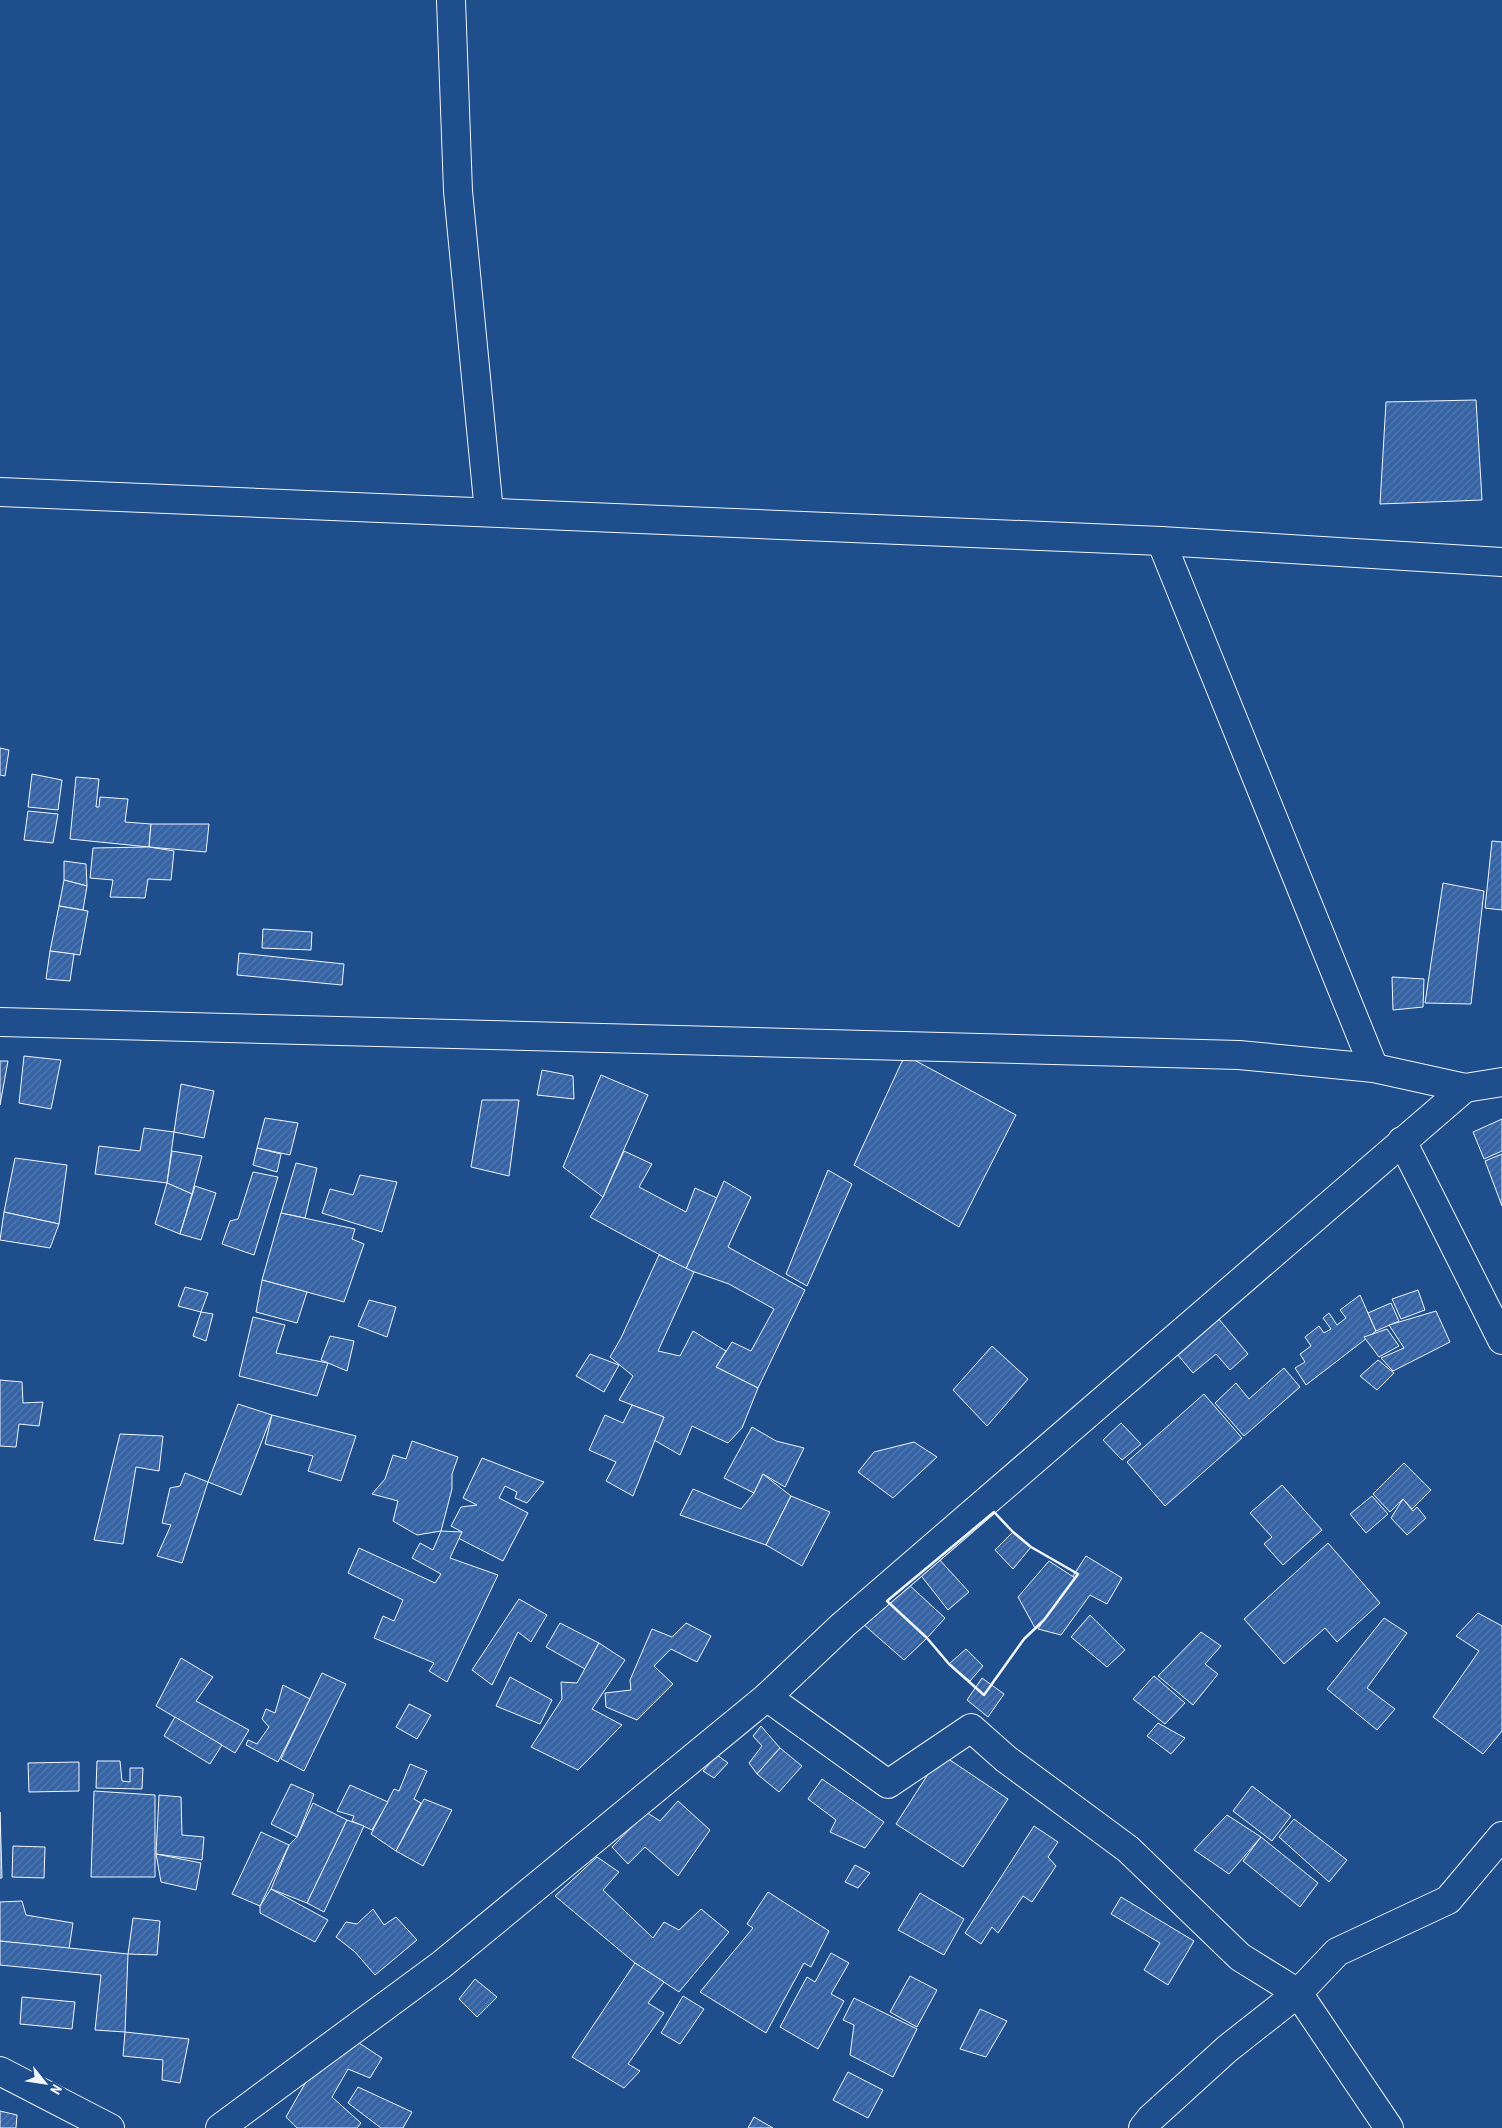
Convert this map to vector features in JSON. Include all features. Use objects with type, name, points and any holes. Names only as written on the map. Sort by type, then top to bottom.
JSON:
[{"type":"street","points":[[451,0],[458,191],[489,512]]},
{"type":"street","points":[[0,492],[1160,541],[1502,562]]},
{"type":"street","points":[[1160,541],[1374,1068]]},
{"type":"street","points":[[0,1022],[1239,1055],[1374,1068],[1465,1088],[1502,1082]]},
{"type":"street","points":[[220,2128],[440,1965],[767,1697],[843,1625],[1465,1088]]},
{"type":"street","points":[[1402,1141],[1502,1340]]},
{"type":"street","points":[[767,1697],[888,1784],[971,1728],[1006,1759],[1128,1849],[1240,1957],[1298,1993],[1388,2128]]},
{"type":"street","points":[[1143,2128],[1151,2118],[1227,2049],[1298,1993],[1337,1952],[1448,1900],[1502,1836]]},
{"type":"street","points":[[0,2071],[110,2128]]},
{"type":"building","points":[[1476,400],[1482,500],[1380,504],[1386,402]]},
{"type":"building","points":[[0,748],[9,750],[5,776],[0,775]]},
{"type":"building","points":[[32,774],[62,780],[58,810],[28,807]]},
{"type":"building","points":[[76,777],[99,779],[96,807],[99,807],[100,797],[128,799],[125,822],[151,824],[149,847],[70,839]]},
{"type":"building","points":[[28,811],[58,814],[53,843],[24,840]]},
{"type":"building","points":[[151,824],[209,824],[206,852],[149,847]]},
{"type":"building","points":[[1492,841],[1502,842],[1502,910],[1485,908]]},
{"type":"building","points":[[149,847],[174,851],[171,880],[148,879],[145,898],[110,897],[113,880],[90,878],[93,848]]},
{"type":"building","points":[[64,861],[86,864],[87,886],[64,880]]},
{"type":"building","points":[[64,880],[87,886],[83,910],[59,906]]},
{"type":"building","points":[[1443,883],[1484,891],[1471,1004],[1425,1003]]},
{"type":"building","points":[[59,906],[88,911],[80,955],[50,951]]},
{"type":"building","points":[[263,929],[312,932],[311,950],[262,948]]},
{"type":"building","points":[[50,951],[74,954],[70,981],[46,979]]},
{"type":"building","points":[[239,953],[344,964],[342,985],[237,975]]},
{"type":"building","points":[[1392,977],[1424,979],[1423,1007],[1393,1010]]},
{"type":"building","points":[[905,1055],[1016,1115],[959,1227],[854,1165]]},
{"type":"building","points":[[24,1056],[61,1060],[51,1109],[19,1103]]},
{"type":"building","points":[[0,1061],[8,1061],[0,1105]]},
{"type":"building","points":[[542,1070],[573,1076],[574,1099],[537,1095]]},
{"type":"building","points":[[601,1075],[648,1095],[603,1197],[563,1167]]},
{"type":"building","points":[[181,1084],[214,1091],[204,1138],[174,1132]]},
{"type":"building","points":[[482,1100],[519,1100],[509,1176],[471,1167]]},
{"type":"building","points":[[265,1118],[298,1123],[290,1155],[257,1148]]},
{"type":"building","points":[[1502,1119],[1502,1151],[1484,1159],[1473,1132]]},
{"type":"building","points":[[144,1128],[174,1132],[167,1183],[95,1174],[99,1146],[140,1151]]},
{"type":"building","points":[[257,1148],[281,1154],[277,1172],[253,1165]]},
{"type":"building","points":[[172,1151],[202,1156],[192,1194],[167,1183]]},
{"type":"building","points":[[624,1151],[652,1164],[639,1187],[686,1212],[695,1188],[717,1198],[686,1269],[590,1217],[603,1197]]},
{"type":"building","points":[[1502,1154],[1502,1206],[1485,1161]]},
{"type":"building","points":[[15,1158],[67,1165],[59,1224],[4,1212]]},
{"type":"building","points":[[296,1163],[317,1168],[305,1218],[281,1213]]},
{"type":"building","points":[[828,1170],[852,1184],[807,1286],[786,1274]]},
{"type":"building","points":[[253,1172],[278,1177],[254,1255],[222,1244],[230,1221],[238,1219]]},
{"type":"building","points":[[360,1175],[397,1182],[382,1232],[322,1213],[330,1189],[353,1195]]},
{"type":"building","points":[[724,1181],[751,1197],[728,1247],[805,1290],[758,1388],[716,1367],[732,1342],[751,1351],[774,1309],[729,1284],[686,1269]]},
{"type":"building","points":[[167,1183],[192,1194],[180,1234],[155,1224]]},
{"type":"building","points":[[195,1186],[216,1193],[201,1240],[180,1234]]},
{"type":"building","points":[[4,1212],[59,1224],[50,1248],[0,1240]]},
{"type":"building","points":[[281,1213],[355,1229],[352,1239],[364,1244],[344,1302],[262,1280]]},
{"type":"building","points":[[659,1255],[694,1272],[658,1351],[680,1356],[693,1331],[726,1351],[716,1367],[758,1388],[742,1428],[728,1443],[692,1426],[680,1455],[654,1440],[664,1417],[619,1400],[633,1376],[610,1357],[621,1338]]},
{"type":"building","points":[[262,1280],[307,1292],[297,1323],[256,1312]]},
{"type":"building","points":[[185,1287],[208,1293],[201,1312],[178,1306]]},
{"type":"building","points":[[1418,1290],[1425,1310],[1401,1319],[1392,1299]]},
{"type":"building","points":[[1360,1295],[1376,1331],[1306,1385],[1295,1368],[1305,1362],[1300,1354],[1311,1346],[1305,1337],[1319,1326],[1324,1333],[1331,1329],[1323,1318],[1329,1313],[1337,1325],[1346,1318],[1340,1310]]},
{"type":"building","points":[[369,1300],[396,1307],[387,1337],[358,1326]]},
{"type":"building","points":[[1391,1303],[1399,1321],[1376,1331],[1368,1313]]},
{"type":"building","points":[[1436,1311],[1450,1342],[1393,1371],[1381,1358],[1404,1348],[1389,1325]]},
{"type":"building","points":[[201,1312],[213,1314],[206,1341],[193,1336]]},
{"type":"building","points":[[253,1317],[285,1325],[276,1353],[328,1363],[317,1396],[239,1376]]},
{"type":"building","points":[[1218,1318],[1248,1354],[1230,1370],[1216,1354],[1193,1373],[1177,1354]]},
{"type":"building","points":[[1387,1329],[1399,1346],[1379,1357],[1364,1337]]},
{"type":"building","points":[[330,1336],[354,1341],[347,1371],[321,1360]]},
{"type":"building","points":[[992,1346],[1028,1379],[987,1426],[953,1390]]},
{"type":"building","points":[[590,1354],[619,1365],[604,1392],[576,1376]]},
{"type":"building","points":[[1378,1360],[1394,1373],[1377,1390],[1360,1376]]},
{"type":"building","points":[[1284,1368],[1300,1387],[1244,1436],[1215,1403],[1236,1383],[1249,1399]]},
{"type":"building","points":[[0,1380],[22,1382],[23,1403],[43,1402],[39,1426],[19,1424],[16,1447],[0,1446]]},
{"type":"building","points":[[1204,1394],[1242,1438],[1165,1506],[1127,1462]]},
{"type":"building","points":[[238,1404],[272,1415],[241,1495],[208,1482]]},
{"type":"building","points":[[632,1405],[664,1417],[633,1496],[606,1481],[616,1462],[589,1450],[605,1415],[623,1423]]},
{"type":"building","points":[[272,1415],[356,1436],[341,1481],[308,1471],[313,1456],[265,1444]]},
{"type":"building","points":[[1121,1423],[1141,1444],[1122,1460],[1103,1440]]},
{"type":"building","points":[[752,1427],[776,1441],[804,1448],[785,1487],[763,1474],[754,1493],[724,1478]]},
{"type":"building","points":[[120,1434],[163,1436],[159,1471],[136,1467],[123,1544],[94,1540]]},
{"type":"building","points":[[412,1441],[458,1457],[452,1474],[452,1489],[441,1531],[417,1535],[393,1521],[398,1501],[372,1494],[385,1479],[393,1455],[406,1459]]},
{"type":"building","points":[[914,1442],[937,1457],[893,1498],[858,1472],[874,1452]]},
{"type":"building","points":[[482,1458],[544,1482],[527,1503],[515,1498],[517,1492],[505,1486],[499,1498],[528,1513],[503,1561],[458,1538],[462,1532],[451,1526],[461,1507],[477,1505],[463,1498]]},
{"type":"building","points":[[1404,1463],[1431,1490],[1412,1509],[1403,1499],[1390,1512],[1373,1494]]},
{"type":"building","points":[[185,1473],[208,1482],[182,1563],[157,1556],[171,1525],[162,1523],[170,1488],[180,1486]]},
{"type":"building","points":[[763,1474],[791,1496],[766,1545],[680,1515],[693,1489],[741,1509],[754,1493]]},
{"type":"building","points":[[1282,1485],[1322,1530],[1283,1565],[1264,1544],[1272,1537],[1250,1513]]},
{"type":"building","points":[[791,1496],[830,1512],[802,1566],[766,1545]]},
{"type":"building","points":[[1372,1496],[1388,1514],[1366,1533],[1350,1514]]},
{"type":"building","points":[[1403,1499],[1413,1511],[1417,1507],[1426,1518],[1407,1535],[1391,1518]]},
{"type":"building","points":[[441,1531],[462,1532],[450,1558],[498,1575],[447,1682],[429,1671],[434,1663],[374,1638],[383,1616],[394,1621],[403,1600],[348,1573],[359,1548],[435,1583],[441,1574],[412,1558],[420,1543],[433,1550]]},
{"type":"building","points":[[1013,1532],[1031,1547],[1013,1569],[995,1550]]},
{"type":"building","points":[[1328,1543],[1380,1603],[1337,1642],[1325,1628],[1284,1664],[1244,1619]]},
{"type":"building","points":[[1086,1556],[1122,1578],[1107,1604],[1090,1595],[1061,1635],[1038,1629]]},
{"type":"building","points":[[938,1558],[969,1592],[948,1610],[919,1573]]},
{"type":"building","points":[[1049,1561],[1075,1578],[1044,1620],[1035,1628],[1018,1597]]},
{"type":"building","points":[[907,1583],[945,1618],[927,1638],[887,1601]]},
{"type":"building","points":[[519,1599],[547,1615],[531,1642],[518,1632],[492,1685],[472,1670]]},
{"type":"building","points":[[887,1601],[927,1638],[904,1660],[863,1624]]},
{"type":"building","points":[[1478,1613],[1502,1626],[1502,1731],[1483,1754],[1433,1717],[1479,1651],[1456,1636]]},
{"type":"building","points":[[1090,1615],[1125,1650],[1107,1667],[1071,1637]]},
{"type":"building","points":[[1384,1618],[1407,1633],[1367,1688],[1395,1709],[1377,1730],[1327,1689]]},
{"type":"building","points":[[560,1623],[599,1643],[585,1669],[546,1647]]},
{"type":"building","points":[[686,1623],[711,1636],[697,1662],[671,1649],[654,1666],[673,1684],[637,1720],[606,1707],[605,1693],[631,1690],[630,1680],[652,1629],[672,1637]]},
{"type":"building","points":[[1201,1632],[1221,1646],[1205,1664],[1218,1674],[1193,1705],[1158,1676]]},
{"type":"building","points":[[599,1643],[625,1660],[592,1709],[622,1725],[578,1770],[531,1747],[562,1699],[561,1682],[577,1683]]},
{"type":"building","points":[[966,1649],[983,1666],[970,1681],[949,1664]]},
{"type":"building","points":[[181,1658],[213,1677],[196,1701],[249,1730],[235,1753],[156,1706]]},
{"type":"building","points":[[322,1673],[346,1684],[304,1771],[281,1759]]},
{"type":"building","points":[[1154,1676],[1185,1703],[1165,1724],[1133,1699]]},
{"type":"building","points":[[510,1677],[552,1700],[540,1724],[496,1706]]},
{"type":"building","points":[[982,1678],[1004,1694],[988,1717],[967,1700]]},
{"type":"building","points":[[283,1685],[310,1699],[278,1762],[246,1745],[248,1740],[257,1744],[269,1727],[262,1719],[266,1709],[275,1713]]},
{"type":"building","points":[[409,1704],[431,1715],[417,1739],[396,1727]]},
{"type":"building","points":[[175,1717],[222,1745],[210,1764],[164,1736]]},
{"type":"building","points":[[1158,1723],[1185,1738],[1171,1754],[1147,1736]]},
{"type":"building","points":[[761,1726],[780,1748],[757,1774],[749,1763],[762,1746],[753,1736]]},
{"type":"building","points":[[780,1748],[802,1766],[779,1792],[757,1774]]},
{"type":"building","points":[[941,1754],[1008,1799],[963,1867],[896,1824]]},
{"type":"building","points":[[717,1755],[728,1763],[714,1778],[703,1771]]},
{"type":"building","points":[[97,1761],[120,1761],[122,1781],[130,1782],[130,1768],[143,1768],[142,1789],[96,1788]]},
{"type":"building","points":[[79,1762],[79,1791],[29,1792],[28,1763]]},
{"type":"building","points":[[410,1764],[427,1771],[414,1799],[421,1803],[396,1851],[371,1834],[394,1789],[399,1791]]},
{"type":"building","points":[[822,1779],[884,1822],[865,1848],[830,1832],[836,1820],[808,1799]]},
{"type":"building","points":[[291,1784],[314,1794],[297,1837],[271,1824]]},
{"type":"building","points":[[350,1785],[388,1802],[372,1830],[352,1821],[354,1816],[337,1811]]},
{"type":"building","points":[[1252,1786],[1291,1816],[1272,1841],[1233,1811]]},
{"type":"building","points":[[94,1791],[155,1795],[155,1877],[91,1877]]},
{"type":"building","points":[[159,1795],[181,1797],[182,1835],[204,1837],[202,1860],[156,1854]]},
{"type":"building","points":[[424,1799],[452,1810],[423,1866],[396,1851]]},
{"type":"building","points":[[678,1801],[710,1830],[678,1876],[645,1847],[628,1864],[612,1847],[646,1812],[660,1821]]},
{"type":"building","points":[[313,1803],[347,1820],[307,1903],[271,1889],[289,1845],[297,1837]]},
{"type":"building","points":[[0,1812],[2,1878],[0,1878]]},
{"type":"building","points":[[1227,1815],[1261,1837],[1229,1874],[1194,1850]]},
{"type":"building","points":[[1294,1819],[1347,1860],[1329,1882],[1279,1837]]},
{"type":"building","points":[[347,1820],[364,1826],[324,1912],[307,1903]]},
{"type":"building","points":[[1034,1826],[1058,1842],[1048,1857],[1056,1866],[1032,1902],[1023,1896],[998,1933],[992,1927],[981,1944],[965,1933]]},
{"type":"building","points":[[261,1832],[289,1845],[260,1906],[232,1894]]},
{"type":"building","points":[[1261,1837],[1318,1883],[1300,1907],[1243,1861]]},
{"type":"building","points":[[13,1846],[45,1847],[44,1878],[12,1877]]},
{"type":"building","points":[[156,1854],[201,1863],[196,1890],[161,1882]]},
{"type":"building","points":[[597,1857],[619,1872],[603,1890],[653,1938],[664,1922],[679,1930],[701,1909],[729,1932],[679,1992],[635,1963],[555,1896]]},
{"type":"building","points":[[855,1865],[870,1873],[858,1888],[845,1882]]},
{"type":"building","points":[[271,1889],[328,1920],[315,1942],[260,1913],[260,1906]]},
{"type":"building","points":[[768,1892],[829,1931],[811,1967],[804,1963],[766,2033],[700,1992],[753,1928],[747,1924]]},
{"type":"building","points":[[920,1893],[964,1919],[944,1955],[898,1930]]},
{"type":"building","points":[[1121,1897],[1194,1941],[1168,1985],[1144,1970],[1160,1943],[1111,1914]]},
{"type":"building","points":[[22,1901],[26,1915],[73,1923],[69,1949],[0,1941],[0,1902]]},
{"type":"building","points":[[373,1909],[384,1925],[396,1917],[417,1940],[375,1975],[355,1952],[336,1937],[346,1922],[357,1924]]},
{"type":"building","points":[[133,1918],[160,1921],[157,1955],[128,1954]]},
{"type":"building","points":[[0,1941],[128,1954],[125,2032],[95,2030],[101,1975],[0,1965]]},
{"type":"building","points":[[831,1953],[849,1963],[831,1994],[844,2001],[818,2049],[780,2027],[807,1977],[815,1982]]},
{"type":"building","points":[[635,1963],[664,1982],[648,2003],[664,2013],[628,2064],[640,2071],[624,2088],[572,2057]]},
{"type":"building","points":[[910,1976],[937,1990],[917,2027],[890,2012]]},
{"type":"building","points":[[475,1979],[497,1997],[477,2017],[459,1999]]},
{"type":"building","points":[[683,1996],[704,2009],[680,2044],[661,2033]]},
{"type":"building","points":[[22,1997],[75,2002],[72,2029],[20,2024]]},
{"type":"building","points":[[854,1998],[917,2029],[893,2077],[850,2055],[854,2025],[843,2020]]},
{"type":"building","points":[[980,2009],[1007,2021],[986,2057],[960,2049]]},
{"type":"building","points":[[125,2032],[189,2039],[180,2083],[162,2080],[163,2060],[123,2056]]},
{"type":"building","points":[[356,2041],[382,2058],[370,2078],[348,2069],[332,2097],[361,2123],[357,2128],[297,2128],[286,2117],[315,2066]]},
{"type":"building","points":[[848,2072],[883,2090],[868,2118],[833,2100]]},
{"type":"building","points":[[358,2087],[412,2112],[403,2128],[381,2128],[348,2103]]},
{"type":"building","points":[[0,2111],[17,2115],[16,2128],[0,2128]]},
{"type":"building","points":[[754,2117],[773,2128],[748,2128]]},
{"type":"wall","points":[[994,1512],[1031,1547],[1078,1574],[1044,1620],[1024,1639],[984,1695],[949,1664],[927,1638],[887,1601],[994,1512]]}]
